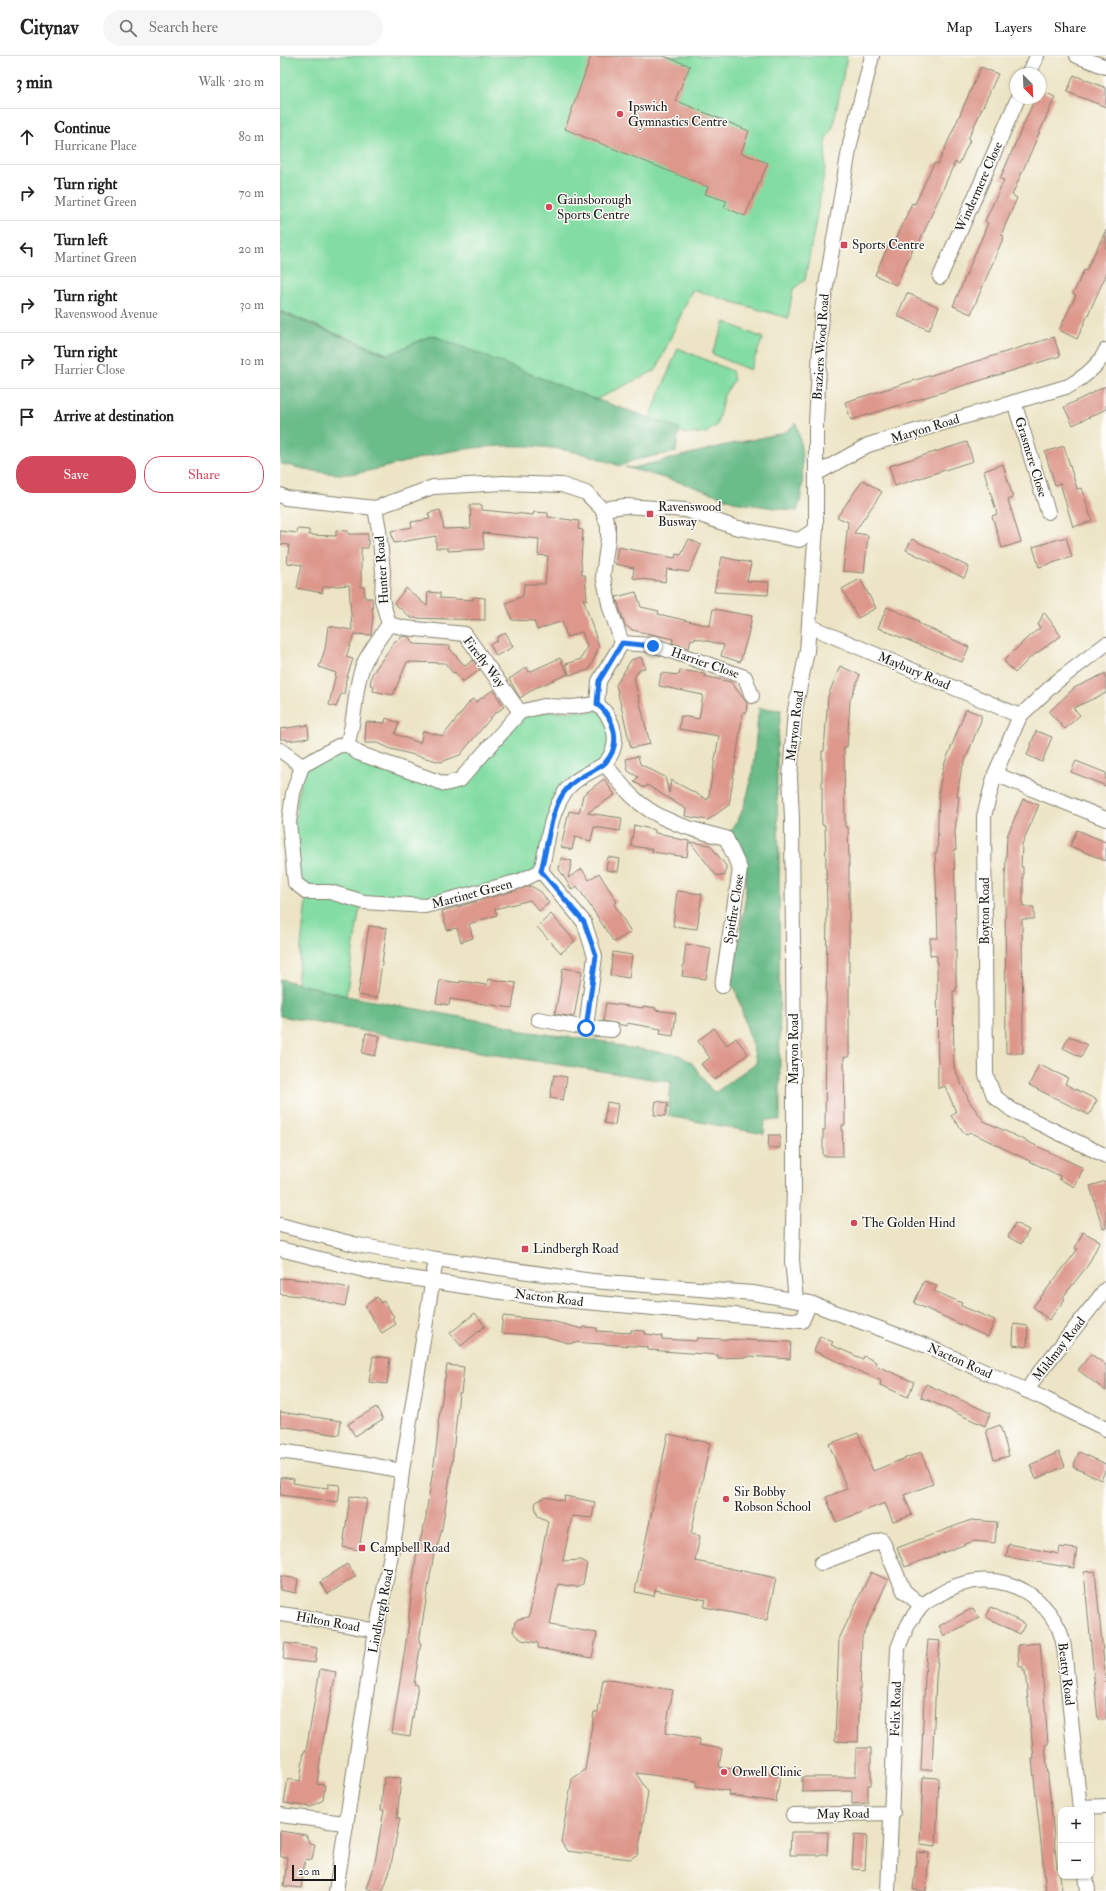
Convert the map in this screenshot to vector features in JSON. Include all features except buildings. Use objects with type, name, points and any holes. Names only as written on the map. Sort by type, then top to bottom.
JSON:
[{"type":"street","name":"Braziers Wood Road","points":[[816,474],[818,351],[822,326],[822,310],[850,144],[872,56]]},
{"type":"street","points":[[1032,68],[1037,56]]},
{"type":"street","points":[[1077,56],[1106,67]]},
{"type":"street","name":"Windermere Close","points":[[940,277],[1015,104]]},
{"type":"street","name":"Maryon Road","points":[[796,1300],[792,1260],[794,1188],[794,1077],[792,818],[790,777],[795,710],[807,651],[816,529],[816,474],[868,445],[1070,386],[1084,377],[1103,357],[1106,350]]},
{"type":"street","name":"Grasmere Close","points":[[1014,402],[1048,512]]},
{"type":"street","points":[[280,495],[293,499],[375,508],[433,487],[503,483],[562,484],[586,493],[602,509],[608,526],[608,539],[603,574],[610,608],[622,643],[599,681],[597,704]]},
{"type":"street","points":[[602,509],[625,506],[686,510],[734,527],[799,540],[816,529]]},
{"type":"street","name":"Hunter Road","points":[[375,508],[379,530],[383,572],[382,600],[389,624]]},
{"type":"street","points":[[347,744],[352,729],[358,686],[365,662],[389,624]]},
{"type":"street","name":"Firefly Way","points":[[389,624],[405,628],[465,634],[520,712]]},
{"type":"street","name":"Maybury Road","points":[[809,626],[1020,716]]},
{"type":"street","name":"Harrier Close","points":[[622,643],[653,646],[745,677],[752,696]]},
{"type":"street","name":"Boyton Road","points":[[1105,1152],[1012,1110],[994,1096],[986,1075],[984,816],[995,774],[1020,716],[1055,683],[1106,644]]},
{"type":"street","points":[[347,744],[358,753],[445,784],[460,780],[520,712],[544,706],[572,707],[597,704],[606,711],[611,721],[615,738],[612,751],[604,764],[575,780],[562,796],[555,813],[541,871],[584,922],[596,956],[586,1028]]},
{"type":"street","points":[[285,754],[302,766],[338,746],[347,744]]},
{"type":"street","name":"Spitfire Close","points":[[604,764],[631,796],[662,818],[694,830],[726,838],[740,869],[722,986]]},
{"type":"street","name":"Martinet Green","points":[[302,766],[293,793],[289,822],[285,832],[295,884],[307,892],[330,892],[364,902],[425,906],[520,881],[541,871]]},
{"type":"street","points":[[995,774],[1106,819]]},
{"type":"street","points":[[538,1019],[586,1028],[612,1030]]},
{"type":"street","name":"Nacton Road","points":[[280,1225],[358,1245],[436,1259],[592,1281],[753,1293],[796,1300],[927,1346],[1027,1391],[1106,1429]]},
{"type":"street","name":"Nacton Road","points":[[280,1249],[372,1272],[540,1298],[681,1311],[771,1317],[802,1321],[810,1304]]},
{"type":"street","name":"Lindbergh Road","points":[[336,1891],[377,1631],[396,1528],[402,1471],[436,1259]]},
{"type":"street","name":"Mildmay Road","points":[[1027,1391],[1035,1378],[1106,1289]]},
{"type":"street","points":[[280,1451],[402,1471]]},
{"type":"street","points":[[821,1563],[882,1540],[904,1591],[922,1606]]},
{"type":"street","name":"Felix Road","points":[[888,1891],[893,1813],[898,1648],[907,1625],[922,1606],[947,1590],[970,1581],[988,1580]]},
{"type":"street","name":"Beatty Road","points":[[988,1580],[1004,1582],[1021,1590],[1036,1600],[1048,1613],[1059,1629],[1064,1646],[1080,1807]]},
{"type":"street","name":"Hilton Road","points":[[280,1614],[310,1618],[377,1631]]},
{"type":"street","points":[[1094,1807],[1106,1806]]},
{"type":"street","name":"May Road","points":[[793,1815],[893,1813]]},
{"type":"street","points":[[280,1815],[346,1824]]},
{"type":"street","points":[[1086,1879],[1088,1891]]},
{"type":"green space","name":"Gainsborough Sports Centre","points":[[280,56],[847,56],[833,127],[826,138],[825,169],[805,280],[793,289],[788,318],[692,290],[656,370],[593,401],[395,357],[280,311]]},
{"type":"green space","points":[[280,312],[388,355],[432,335],[589,397],[679,428],[676,452],[634,460],[620,466],[576,452],[555,448],[524,446],[492,446],[446,452],[368,471],[348,474],[320,472],[282,464],[280,463]]},
{"type":"green space","points":[[725,322],[763,338],[750,370],[712,354]]},
{"type":"green space","points":[[678,348],[732,371],[734,380],[724,395],[717,425],[706,433],[685,434],[649,420]]},
{"type":"green space","points":[[796,423],[802,455],[802,492],[797,511],[739,503],[686,484],[625,467],[633,468],[722,446],[779,434],[787,431]]},
{"type":"green space","points":[[759,708],[781,710],[777,746],[780,1120],[765,1120],[764,1134],[668,1116],[671,1082],[497,1055],[280,1016],[280,979],[346,996],[515,1027],[516,1030],[614,1043],[617,1046],[679,1055],[692,1063],[712,1091],[716,1092],[757,1062],[735,988],[732,986],[746,895],[746,870],[730,832],[738,819],[749,789]]},
{"type":"green space","points":[[606,711],[612,751],[562,796],[541,871],[425,906],[364,902],[359,912],[346,996],[297,983],[307,892],[295,884],[291,853],[302,766],[338,746],[445,784],[460,780],[520,712]]},
{"type":"place","name":"Ipswich Gymnastics Centre","points":[[620,114]]},
{"type":"place","name":"Gainsborough Sports Centre","points":[[549,207]]},
{"type":"place","name":"Sports Centre","points":[[844,245]]},
{"type":"place","name":"Ravenswood Busway","points":[[650,514]]},
{"type":"place","name":"The Golden Hind","points":[[854,1223]]},
{"type":"place","name":"Lindbergh Road","points":[[525,1249]]},
{"type":"place","name":"Sir Bobby Robson School","points":[[726,1499]]},
{"type":"place","name":"Campbell Road","points":[[362,1548]]},
{"type":"place","name":"Orwell Clinic","points":[[724,1772]]},
{"type":"route","points":[[586,1028],[596,956],[584,922],[541,871],[555,813],[562,796],[575,780],[604,764],[612,751],[615,738],[611,721],[606,711],[597,704],[599,681],[622,643],[653,646]]}]
